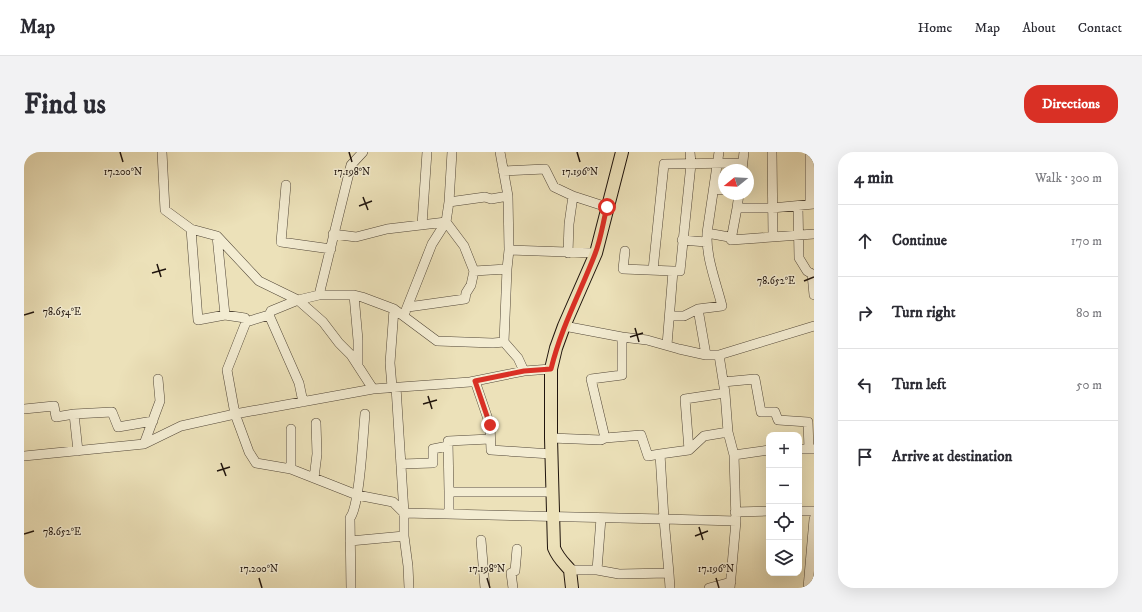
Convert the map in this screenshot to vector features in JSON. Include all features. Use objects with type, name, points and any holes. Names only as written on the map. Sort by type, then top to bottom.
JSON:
[{"type":"main road","points":[[572,588],[570,570],[561,562],[554,548],[551,454],[551,369],[556,348],[564,326],[596,253],[622,152]]},
{"type":"street","points":[[162,152],[165,210],[191,229],[217,236],[259,281],[298,300],[323,322],[339,343],[351,354],[373,389]]},
{"type":"street","points":[[319,294],[351,165],[363,152]]},
{"type":"street","points":[[422,225],[427,152]]},
{"type":"street","points":[[404,315],[432,244],[446,222],[449,202],[452,152]]},
{"type":"street","points":[[500,152],[508,196],[509,250],[504,342],[518,358],[524,371]]},
{"type":"street","points":[[625,251],[623,269],[680,271],[691,164],[690,152]]},
{"type":"street","points":[[670,316],[684,316],[698,309],[722,306],[710,266],[706,242],[719,152]]},
{"type":"street","points":[[742,164],[744,152]]},
{"type":"street","points":[[772,152],[773,237]]},
{"type":"street","points":[[737,208],[772,208],[812,204],[810,152]]},
{"type":"street","points":[[653,270],[664,164],[717,164]]},
{"type":"street","points":[[503,171],[545,168],[554,186],[573,196],[607,207]]},
{"type":"street","points":[[286,185],[281,242],[331,249]]},
{"type":"street","points":[[714,189],[718,189]]},
{"type":"street","points":[[449,202],[485,197],[491,199],[508,196]]},
{"type":"street","points":[[568,253],[569,224],[573,196]]},
{"type":"street","points":[[732,240],[738,200]]},
{"type":"street","points":[[798,206],[799,258],[807,271],[813,274],[814,295]]},
{"type":"street","points":[[334,234],[356,237],[387,229],[446,222]]},
{"type":"street","points":[[408,306],[465,299],[466,293],[471,285],[474,271],[464,246],[446,222]]},
{"type":"street","points":[[191,229],[198,320],[225,315],[245,318],[246,322]]},
{"type":"street","points":[[707,233],[729,237],[732,240],[814,234]]},
{"type":"street","points":[[217,236],[225,315]]},
{"type":"street","points":[[682,240],[706,242]]},
{"type":"street","points":[[509,250],[596,253]]},
{"type":"street","points":[[474,271],[507,269]]},
{"type":"street","points":[[667,345],[673,271]]},
{"type":"street","points":[[246,322],[269,315],[271,311],[298,300],[319,294],[354,295],[394,309],[437,341],[504,342]]},
{"type":"street","points":[[354,295],[358,340],[358,365]]},
{"type":"street","points":[[394,309],[390,363],[394,387],[401,464],[404,536],[409,588]]},
{"type":"street","points":[[698,309],[706,355]]},
{"type":"street","points":[[269,315],[299,383],[303,402]]},
{"type":"street","points":[[246,322],[227,370],[235,414],[249,452],[256,463],[291,469],[357,495],[393,502],[404,512],[664,519],[736,516],[766,511]]},
{"type":"street","points":[[564,326],[647,340],[706,355],[718,355],[814,326]]},
{"type":"street","points":[[606,438],[591,380],[622,376],[622,337]]},
{"type":"street","points":[[709,588],[730,585],[736,516],[734,455],[728,432],[725,393],[718,355]]},
{"type":"street","points":[[24,456],[144,444],[181,426],[235,414],[373,389],[475,381],[524,371],[551,369]]},
{"type":"street","points":[[144,444],[160,401],[158,379]]},
{"type":"street","points":[[723,382],[755,379],[761,412],[775,412],[778,420],[808,422],[812,449]]},
{"type":"street","points":[[475,381],[490,425],[491,450],[551,454]]},
{"type":"street","points":[[689,450],[685,399],[725,393]]},
{"type":"street","points":[[24,409],[54,406],[56,417],[74,414],[112,412],[118,427],[153,421]]},
{"type":"street","points":[[74,414],[78,451]]},
{"type":"street","points":[[351,588],[350,518],[354,514],[357,495],[365,414]]},
{"type":"street","points":[[314,478],[317,454],[316,423]]},
{"type":"street","points":[[291,429],[291,469]]},
{"type":"street","points":[[551,438],[601,440],[606,438],[642,434],[648,456],[689,450],[704,436],[728,432]]},
{"type":"street","points":[[449,513],[448,441],[490,439]]},
{"type":"street","points":[[401,464],[433,463],[433,449],[448,446]]},
{"type":"street","points":[[734,455],[766,450]]},
{"type":"street","points":[[660,454],[670,588]]},
{"type":"street","points":[[449,492],[552,492]]},
{"type":"street","points":[[802,511],[814,512]]},
{"type":"street","points":[[598,570],[602,518]]},
{"type":"street","points":[[808,588],[814,519]]},
{"type":"street","points":[[350,541],[404,536]]},
{"type":"street","points":[[481,540],[485,588]]},
{"type":"street","points":[[513,588],[511,573],[515,571],[518,549]]},
{"type":"street","points":[[570,570],[598,570],[619,574],[669,573]]},
{"type":"route","points":[[490,425],[475,381],[524,371],[551,369],[556,348],[564,326],[596,253],[607,207]]}]
